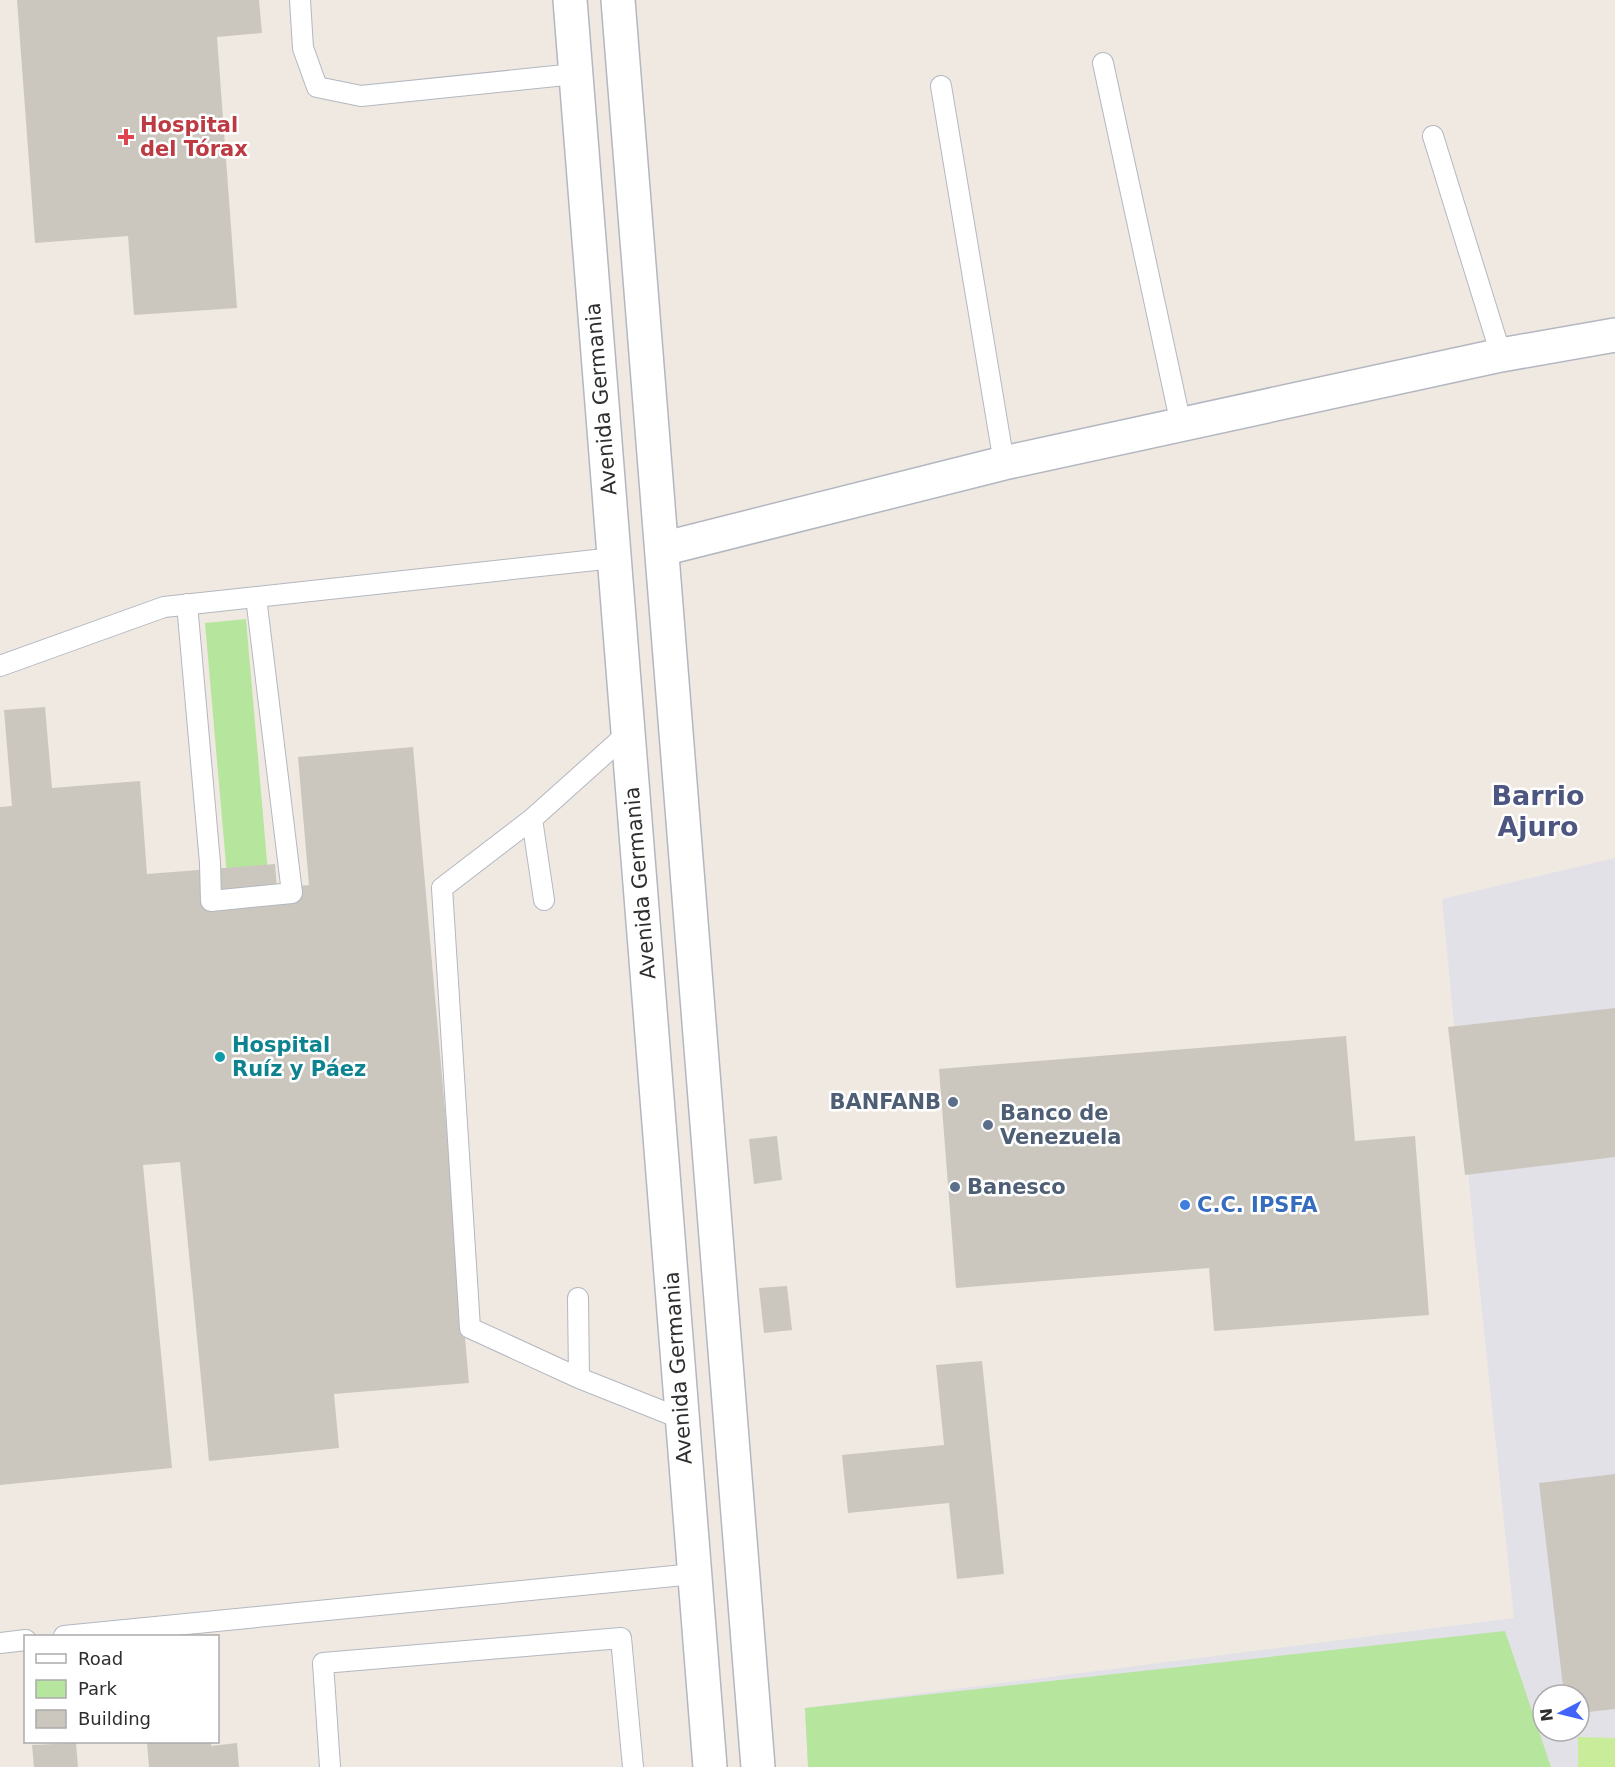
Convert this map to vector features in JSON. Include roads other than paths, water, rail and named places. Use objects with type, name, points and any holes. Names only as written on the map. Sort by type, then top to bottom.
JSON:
[{"type":"street","name":"Avenida Germania","points":[[570,0],[710,1767]]},
{"type":"street","points":[[618,0],[758,1767]]},
{"type":"street","points":[[662,549],[1004,463],[1502,355],[1615,335]]},
{"type":"lane","points":[[300,0],[303,48],[317,87],[361,96],[575,74]]},
{"type":"lane","points":[[1103,63],[1181,424]]},
{"type":"lane","points":[[941,86],[1004,463]]},
{"type":"lane","points":[[1433,136],[1502,355]]},
{"type":"lane","points":[[0,666],[164,607],[614,558]]},
{"type":"lane","points":[[187,604],[210,863],[211,901],[292,893],[256,597]]},
{"type":"lane","points":[[628,733],[532,819],[442,888],[470,1328],[579,1378],[682,1419]]},
{"type":"lane","points":[[532,819],[544,900]]},
{"type":"lane","points":[[579,1298],[579,1378]]},
{"type":"lane","points":[[74,1635],[694,1574]]},
{"type":"lane","points":[[330,1767],[323,1662],[621,1638],[633,1767]]},
{"type":"lane","points":[[0,1643],[24,1640]]},
{"type":"place","name":"Hospital del Tórax","points":[[126,137]]},
{"type":"place","name":"Hospital Ruíz y Páez","points":[[220,1057]]},
{"type":"place","name":"BANFANB","points":[[953,1102]]},
{"type":"place","name":"Banco de Venezuela","points":[[988,1125]]},
{"type":"place","name":"Banesco","points":[[955,1187]]},
{"type":"place","name":"C.C. IPSFA","points":[[1185,1205]]},
{"type":"district","name":"Barrio Ajuro","points":[[1538,810]]}]
